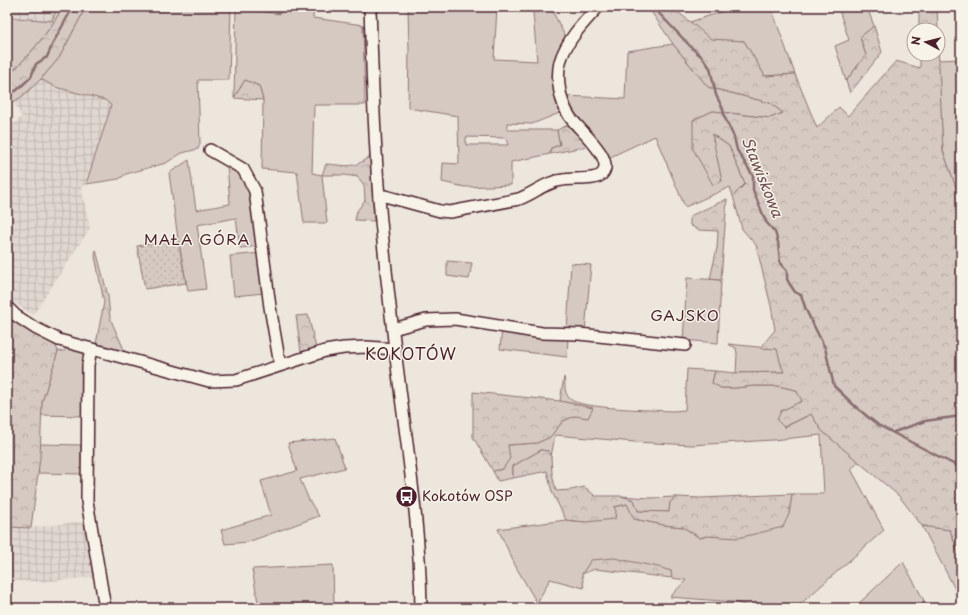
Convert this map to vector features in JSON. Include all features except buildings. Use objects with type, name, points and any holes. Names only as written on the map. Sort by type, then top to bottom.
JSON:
[{"type":"street","points":[[370,7],[372,85],[379,197],[418,548],[421,608]]},
{"type":"street","points":[[379,197],[391,198],[440,211],[450,212],[519,199],[528,196],[547,184],[556,181],[592,178],[600,175],[605,169],[603,156],[570,116],[562,99],[558,77],[560,62],[570,42],[598,7]]},
{"type":"street","points":[[210,150],[243,169],[255,191],[270,307],[280,365]]},
{"type":"street","points":[[7,307],[15,315],[59,340],[209,381],[236,380],[325,351],[367,346],[395,349]]},
{"type":"street","points":[[393,329],[426,320],[455,319],[542,333],[579,334],[685,345]]},
{"type":"street","points":[[91,348],[88,366],[87,501],[105,608]]},
{"type":"shaded area","points":[[7,7],[57,7],[52,21],[7,17]]},
{"type":"shaded area","points":[[41,79],[55,87],[105,100],[111,105],[86,184],[81,187],[90,228],[33,315],[7,298],[7,129],[22,117],[13,102],[23,96]]},
{"type":"shaded area","points":[[77,522],[86,523],[95,577],[38,582],[7,580],[7,527],[31,528]]},
{"type":"green space","points":[[57,7],[63,7],[51,26],[23,61],[7,76],[7,17],[52,21]]},
{"type":"green space","points":[[63,7],[86,7],[59,58],[41,79],[23,96],[13,102],[7,101],[7,76],[38,44]]},
{"type":"green space","points":[[86,7],[231,7],[229,80],[198,80],[200,144],[198,149],[182,153],[166,163],[126,174],[119,179],[86,184],[111,105],[105,100],[55,87],[41,79],[59,58]]},
{"type":"green space","points":[[281,7],[314,7],[313,18],[363,25],[365,105],[314,105],[312,173],[322,175],[327,223],[304,223],[297,172],[262,169],[263,100],[259,86],[245,80],[234,98],[236,8],[280,14]]},
{"type":"green space","points":[[408,7],[497,7],[494,59],[537,61],[533,12],[552,10],[567,40],[563,47],[562,112],[532,124],[507,123],[507,130],[557,130],[560,145],[551,148],[550,154],[511,162],[511,185],[465,187],[442,182],[443,163],[459,164],[458,116],[408,108]],"holes":[[[466,137],[507,138],[508,145],[466,145]]]},
{"type":"green space","points":[[648,7],[672,7],[711,39],[744,41],[765,76],[795,74],[817,128],[839,107],[848,116],[896,61],[920,68],[920,62],[939,62],[943,151],[958,193],[961,191],[961,561],[950,530],[922,526],[899,496],[822,431],[811,414],[784,427],[777,420],[781,411],[802,401],[796,390],[778,386],[721,388],[712,383],[715,371],[736,373],[784,372],[777,349],[760,348],[775,330],[771,306],[756,245],[742,229],[733,196],[745,184],[729,146],[712,134],[722,181],[713,185],[693,149],[693,120],[713,111],[770,118],[783,113],[770,103],[708,87],[673,44]]},
{"type":"green space","points":[[719,7],[771,7],[795,74],[765,76],[744,41],[711,40],[690,22],[721,12]]},
{"type":"green space","points":[[838,7],[867,7],[874,26],[860,37],[866,55],[846,81],[835,46],[849,40]]},
{"type":"green space","points":[[919,7],[937,7],[938,22],[919,22]]},
{"type":"green space","points":[[874,26],[882,52],[850,93],[846,81],[866,55],[860,37]]},
{"type":"green space","points":[[673,44],[708,87],[770,103],[783,113],[770,118],[713,111],[693,120],[722,181],[711,134],[729,146],[745,184],[733,196],[730,187],[685,207],[655,136],[608,158],[569,109],[566,96],[625,99],[627,51]]},
{"type":"green space","points":[[961,59],[961,213],[958,193],[943,151],[938,62],[946,62],[946,60]]},
{"type":"green space","points":[[245,80],[259,86],[263,100],[234,98]]},
{"type":"green space","points":[[570,124],[588,146],[550,154],[551,148],[560,145],[557,130]]},
{"type":"green space","points":[[370,156],[374,221],[355,220],[357,211],[365,200],[364,185],[358,177],[344,175],[322,175],[326,164],[349,166],[359,163]]},
{"type":"green space","points":[[189,160],[196,210],[230,204],[227,164],[240,171],[248,182],[260,246],[240,248],[236,218],[197,225],[206,289],[188,291],[178,239],[169,173]]},
{"type":"green space","points":[[727,199],[721,280],[710,279],[717,248],[718,231],[698,230],[690,225],[690,216]]},
{"type":"green space","points":[[178,239],[186,283],[145,289],[137,246]]},
{"type":"green space","points":[[96,250],[108,296],[110,318],[126,354],[96,344],[104,302],[95,256]]},
{"type":"green space","points":[[261,253],[264,293],[234,296],[230,256]]},
{"type":"green space","points":[[447,261],[472,263],[469,279],[447,276]]},
{"type":"green space","points":[[571,263],[591,265],[585,331],[567,330]]},
{"type":"green space","points":[[687,278],[721,280],[718,343],[683,340]]},
{"type":"green space","points":[[308,315],[316,348],[301,352],[296,316]]},
{"type":"green space","points":[[7,317],[56,346],[58,351],[42,402],[40,458],[31,528],[7,527]]},
{"type":"green space","points":[[502,330],[568,337],[567,357],[500,349]]},
{"type":"green space","points":[[728,344],[778,349],[781,365],[785,372],[736,373],[736,348]]},
{"type":"green space","points":[[68,347],[83,353],[82,416],[41,415],[42,402],[58,351],[64,351]]},
{"type":"green space","points":[[687,369],[715,371],[712,383],[721,388],[778,386],[796,390],[803,401],[781,411],[785,427],[811,414],[822,431],[859,462],[851,469],[884,530],[796,608],[755,608],[734,602],[670,597],[686,580],[672,578],[671,571],[591,561],[582,574],[584,588],[550,579],[537,603],[516,567],[498,529],[566,520],[586,522],[614,507],[628,504],[634,519],[683,527],[700,538],[789,514],[792,494],[824,494],[821,435],[773,440],[692,445],[555,435],[551,457],[548,451],[541,450],[513,466],[513,478],[498,481],[493,471],[503,469],[508,445],[537,443],[550,437],[563,421],[575,416],[588,417],[592,408],[560,401],[564,377],[566,394],[570,399],[577,402],[602,407],[673,411],[685,410]]},
{"type":"green space","points":[[473,392],[560,401],[593,408],[588,418],[575,416],[563,421],[550,437],[537,443],[508,445],[510,458],[503,469],[493,471],[473,437]]},
{"type":"green space","points":[[335,438],[345,468],[300,479],[309,500],[319,516],[248,542],[225,544],[221,530],[271,515],[261,481],[297,471],[288,443]]},
{"type":"green space","points":[[40,444],[81,445],[81,474],[38,473]]},
{"type":"green space","points":[[541,450],[548,451],[551,457],[552,474],[556,491],[585,487],[595,496],[621,496],[634,500],[638,511],[669,512],[670,502],[677,497],[701,498],[792,494],[789,514],[783,527],[738,538],[706,536],[700,538],[683,527],[634,519],[627,504],[614,507],[616,511],[615,519],[586,522],[566,520],[552,492],[547,471],[513,478],[513,466]]},
{"type":"green space","points":[[621,496],[650,498],[677,497],[670,503],[669,512],[638,511],[634,500]]},
{"type":"green space","points":[[922,526],[950,530],[961,561],[961,598],[956,591]]},
{"type":"green space","points":[[614,558],[671,571],[672,578],[595,569],[582,574],[591,560]]},
{"type":"green space","points":[[903,562],[928,608],[854,608]]},
{"type":"green space","points":[[333,565],[334,608],[259,608],[252,569]]},
{"type":"green space","points":[[7,580],[13,581],[10,608],[7,608]]},
{"type":"waterway","points":[[7,91],[16,91],[31,77],[36,64],[47,57],[73,7]]},
{"type":"waterway","name":"Stawiskowa","points":[[653,7],[702,57],[710,68],[716,95],[734,137],[737,150],[753,176],[753,190],[766,222],[775,232],[778,242],[780,262],[787,271],[787,279],[789,283],[795,292],[801,295],[806,310],[825,348],[834,386],[857,408],[878,425],[961,468]]},
{"type":"waterway","points":[[894,432],[925,421],[961,416]]},
{"type":"place","name":"Kokotów OSP","points":[[406,496]]},
{"type":"district","name":"MAŁA GÓRA","points":[[197,240]]},
{"type":"district","name":"GAJSKO","points":[[685,316]]},
{"type":"district","name":"KOKOTÓW","points":[[411,354]]}]
